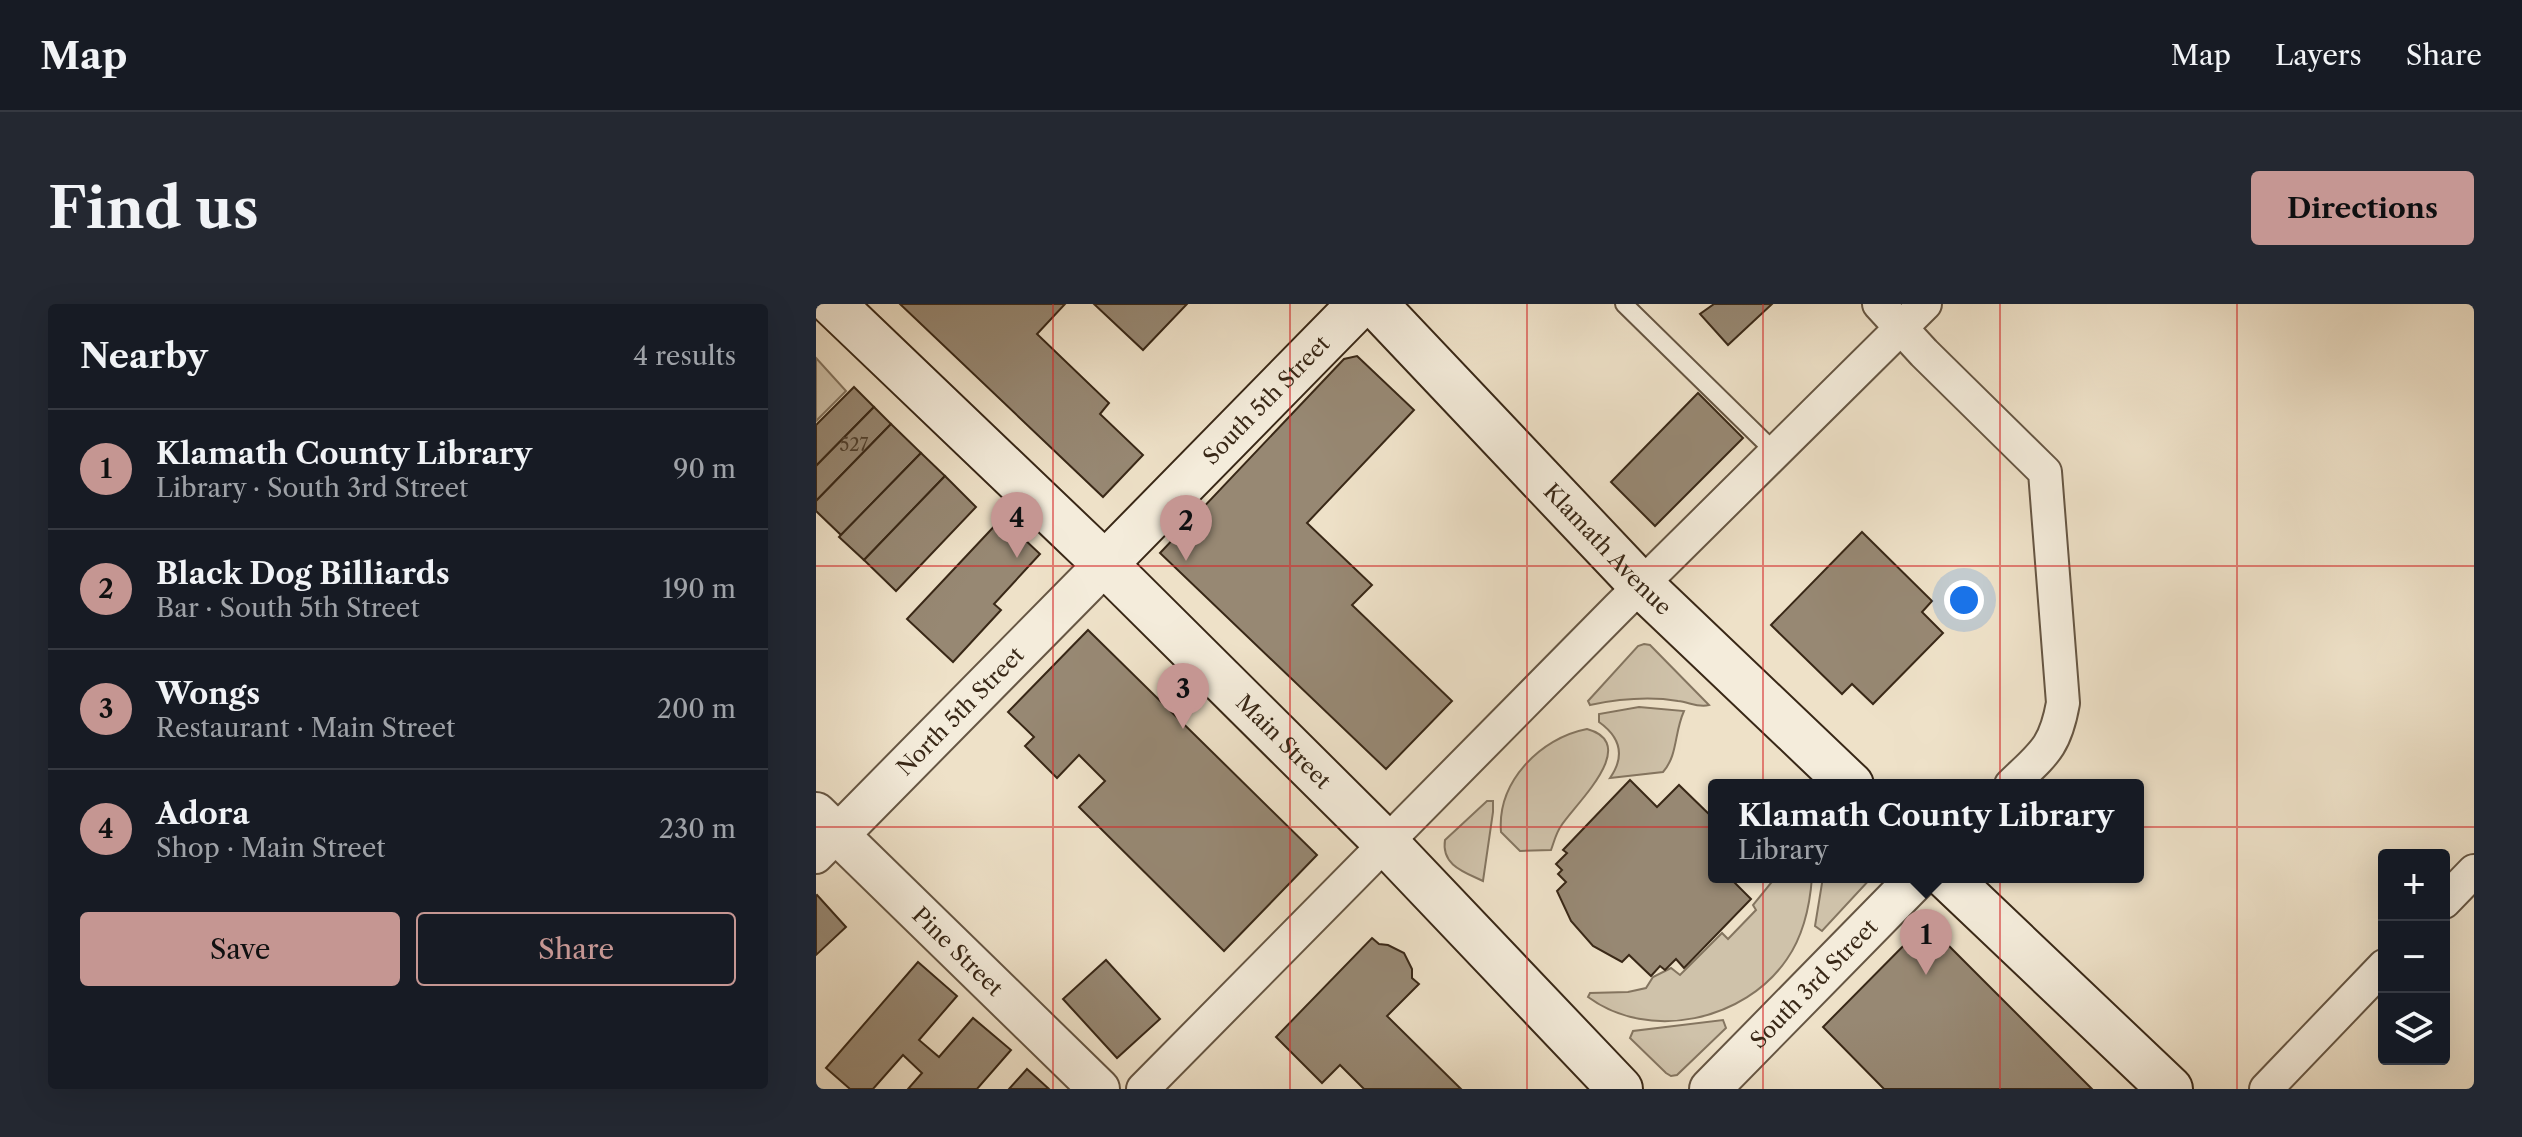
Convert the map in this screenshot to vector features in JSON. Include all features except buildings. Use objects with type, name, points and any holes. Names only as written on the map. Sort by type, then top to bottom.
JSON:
[{"type":"main road","name":"Main Street","points":[[833,304],[1105,564],[1386,843],[1620,1089]]},
{"type":"main road","name":"South 5th Street","points":[[1105,564],[1360,304]]},
{"type":"main road","name":"Klamath Avenue","points":[[1375,304],[1641,585],[1845,779]]},
{"type":"main road","points":[[1953,883],[2170,1089]]},
{"type":"street","points":[[1879,304],[2045,472],[2063,703],[2058,730],[2047,751],[2017,779]]},
{"type":"street","points":[[1143,1089],[1641,585],[1925,304]]},
{"type":"street","name":"North 5th Street","points":[[823,835],[1105,564]]},
{"type":"street","name":"Pine Street","points":[[823,835],[1099,1089]]},
{"type":"street","points":[[2450,896],[2474,871]]},
{"type":"street","name":"South 3rd Street","points":[[1710,1089],[1912,883]]},
{"type":"street","points":[[2266,1089],[2378,972]]},
{"type":"lane","points":[[1624,304],[1776,453]]},
{"type":"shaded area","points":[[816,358],[846,391],[816,421]]},
{"type":"shaded area","points":[[1650,645],[1709,705],[1645,698],[1590,705],[1588,701],[1638,646]]},
{"type":"shaded area","points":[[1639,707],[1684,711],[1674,751],[1663,772],[1610,778],[1618,762],[1618,747],[1612,734],[1599,722],[1599,714]]},
{"type":"shaded area","points":[[1587,729],[1602,737],[1608,748],[1600,775],[1561,826],[1551,850],[1520,851],[1501,832],[1506,796],[1514,780],[1538,752],[1570,734]]},
{"type":"shaded area","points":[[1487,801],[1493,801],[1493,812],[1483,881],[1450,862],[1445,840]]},
{"type":"shaded area","points":[[1771,883],[1811,883],[1805,920],[1793,950],[1769,980],[1747,997],[1722,1010],[1695,1018],[1667,1021],[1639,1019],[1612,1011],[1588,997],[1590,993],[1646,988],[1653,977],[1671,968],[1680,975],[1722,933],[1728,939],[1756,910],[1753,905]]},
{"type":"shaded area","points":[[1822,883],[1866,883],[1822,931],[1815,926]]},
{"type":"shaded area","points":[[1723,1020],[1726,1028],[1677,1075],[1666,1073],[1630,1038],[1633,1031]]},
{"type":"place","name":"Adora","points":[[1017,558]]},
{"type":"place","name":"Black Dog Billiards","points":[[1186,561]]},
{"type":"place","name":"Wongs","points":[[1183,729]]},
{"type":"place","name":"Klamath County Library","points":[[1926,975]]}]
